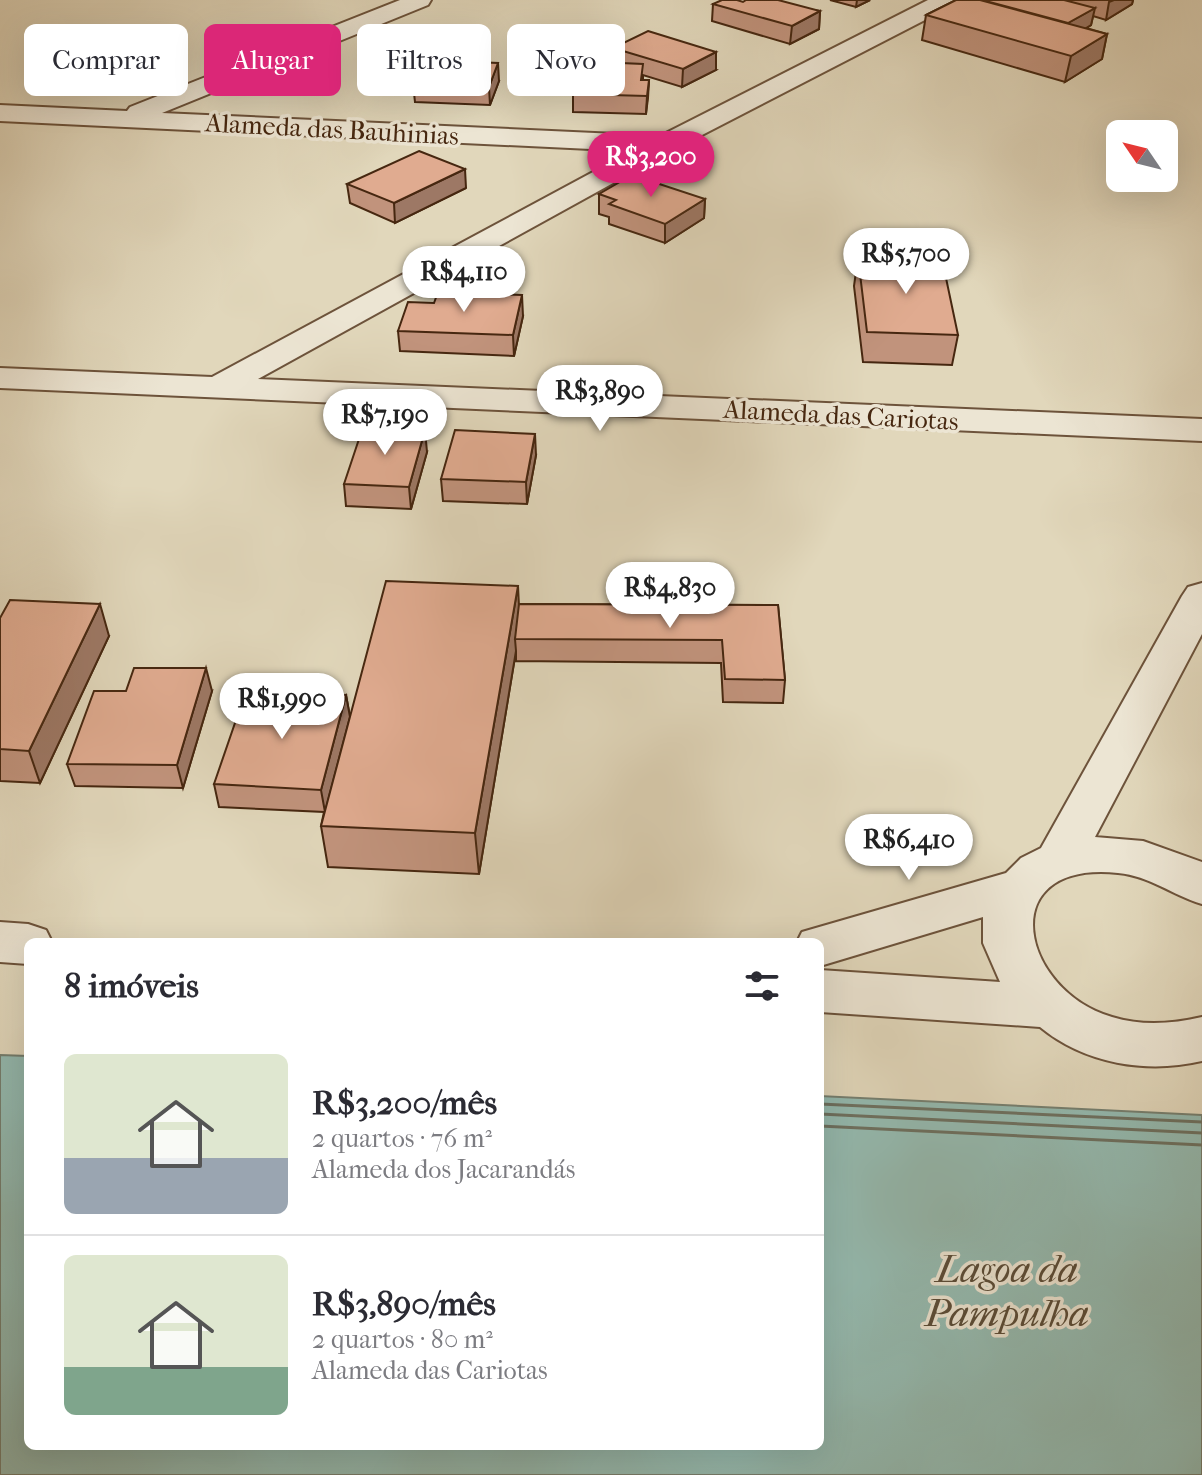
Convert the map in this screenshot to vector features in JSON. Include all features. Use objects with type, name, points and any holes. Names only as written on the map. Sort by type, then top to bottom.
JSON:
[{"type":"street","points":[[125,119],[420,0]]},
{"type":"street","points":[[219,387],[664,144],[946,0]]},
{"type":"street","name":"Alameda das Bauhinias","points":[[0,113],[664,144]]},
{"type":"street","name":"Alameda das Cariotas","points":[[0,378],[1202,430]]},
{"type":"street","points":[[1202,596],[1038,874],[1008,909],[1006,933],[1012,958],[1027,983],[1050,1007],[1088,1031],[1132,1044],[1177,1046],[1202,1039]]},
{"type":"street","points":[[824,945],[1090,854],[1125,855],[1161,864],[1202,886]]},
{"type":"street","points":[[0,942],[24,944]]},
{"type":"street","points":[[824,991],[1050,1007]]},
{"type":"water","name":"Lagoa da Pampulha","points":[[0,1055],[24,1056],[24,1450],[824,1450],[824,1096],[1202,1115],[1202,1475],[0,1475]]},
{"type":"building","points":[[722,0],[778,0],[820,11],[792,26],[713,4]]},
{"type":"building","points":[[956,0],[980,0],[1107,34],[1071,56],[926,15]]},
{"type":"building","points":[[982,0],[1064,0],[1095,8],[1068,23]]},
{"type":"building","points":[[648,31],[716,52],[683,69],[625,52],[625,42]]},
{"type":"building","points":[[491,63],[498,63],[491,82]]},
{"type":"building","points":[[625,63],[643,64],[641,80],[649,80],[647,96],[625,95]]},
{"type":"building","points":[[419,151],[465,169],[394,203],[347,184]]},
{"type":"building","points":[[632,175],[705,199],[665,224],[609,204],[616,200],[599,194]]},
{"type":"building","points":[[858,257],[942,259],[958,335],[867,332]]},
{"type":"building","points":[[438,292],[522,295],[513,335],[398,331],[408,302],[434,303]]},
{"type":"building","points":[[363,427],[425,430],[409,487],[344,484]]},
{"type":"building","points":[[455,430],[535,434],[526,482],[441,479]]},
{"type":"building","points":[[386,581],[518,586],[475,833],[321,826]]},
{"type":"building","points":[[10,600],[100,604],[29,751],[0,749],[0,618]]},
{"type":"building","points":[[519,604],[778,605],[785,680],[725,679],[722,640],[515,639]]},
{"type":"building","points":[[134,668],[206,668],[177,765],[67,764],[94,691],[126,691]]},
{"type":"building","points":[[246,691],[346,695],[321,790],[214,784]]}]
